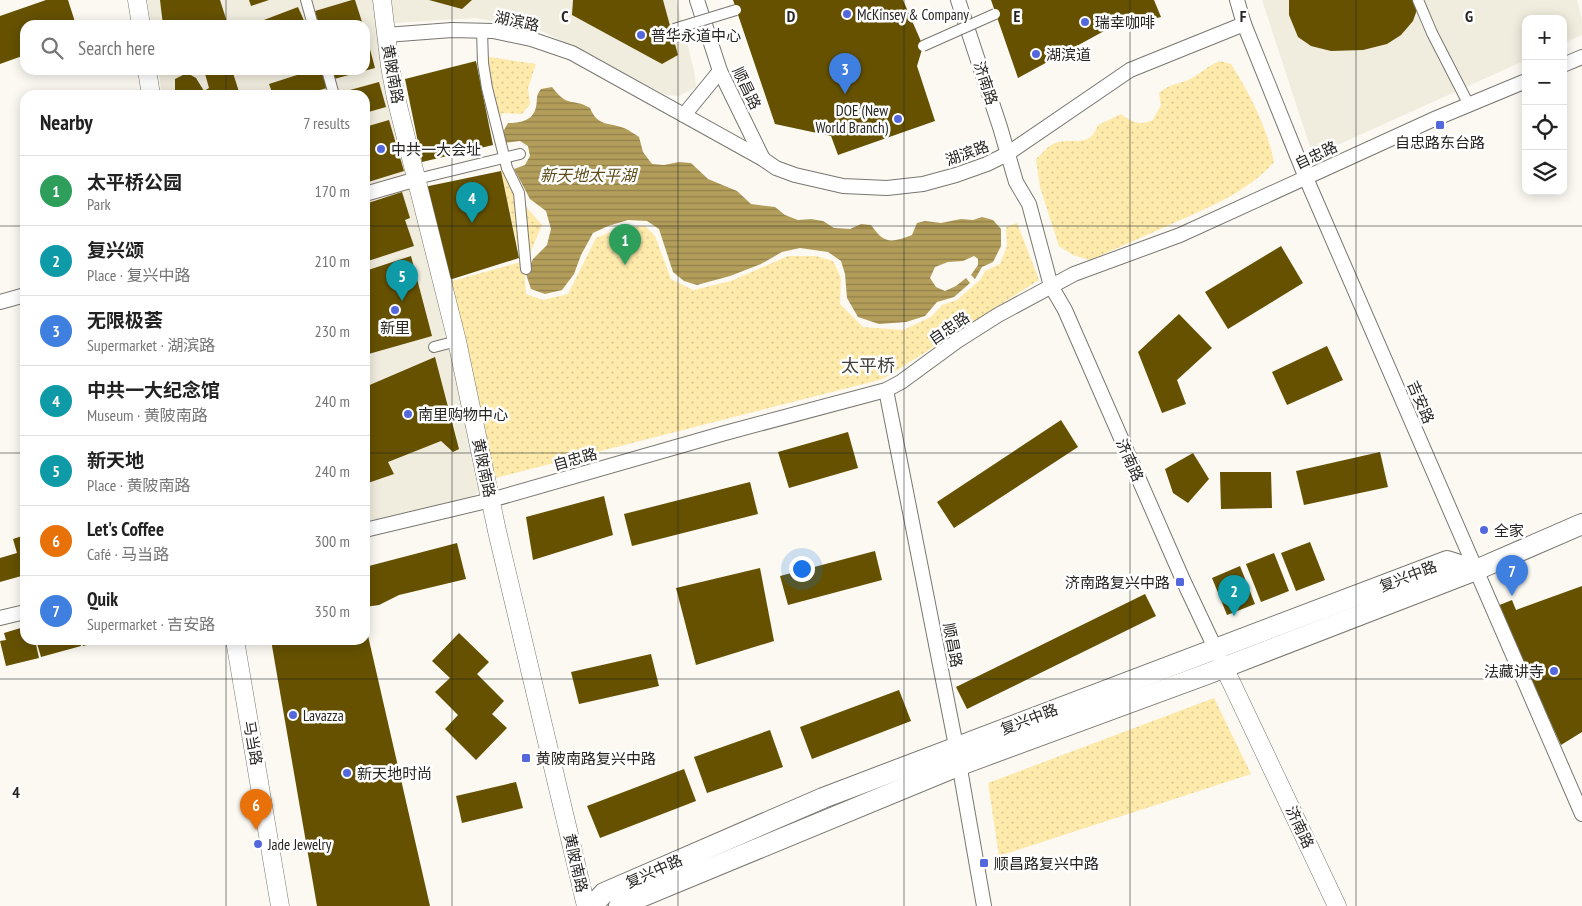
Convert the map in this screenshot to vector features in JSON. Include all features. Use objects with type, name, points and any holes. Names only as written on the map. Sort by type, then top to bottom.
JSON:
[{"type":"main road","name":"复兴中路","points":[[592,906],[604,893],[823,798],[958,756],[1224,667],[1476,570],[1582,524]]},
{"type":"main road","name":"复兴中路","points":[[620,906],[958,756],[1216,649],[1447,561],[1476,570]]},
{"type":"street","points":[[137,0],[140,20]]},
{"type":"street","points":[[306,0],[312,20]]},
{"type":"street","name":"黄陂南路","points":[[382,0],[396,98],[457,341],[491,500],[586,906]]},
{"type":"street","name":"顺昌路","points":[[697,0],[720,71],[764,159]]},
{"type":"street","name":"济南路","points":[[958,0],[1016,182],[1028,204],[1052,286],[1065,310],[1182,580],[1337,906]]},
{"type":"street","name":"吉安路","points":[[1237,0],[1244,24],[1306,178],[1582,814]]},
{"type":"street","points":[[1418,0],[1432,33],[1469,105]]},
{"type":"street","points":[[674,29],[736,10]]},
{"type":"street","points":[[922,46],[996,14]]},
{"type":"street","name":"湖滨路","points":[[386,35],[452,30],[493,31],[531,39],[572,53],[764,159],[776,168],[796,175],[843,186],[887,188],[924,184],[987,164],[1007,154],[1130,70],[1244,24]]},
{"type":"street","points":[[482,31],[483,63],[487,88],[507,168],[519,193],[526,269]]},
{"type":"street","points":[[1567,63],[1582,57]]},
{"type":"street","points":[[684,114],[720,71]]},
{"type":"street","points":[[148,75],[150,90]]},
{"type":"street","points":[[328,75],[333,90]]},
{"type":"street","name":"自忠路","points":[[370,529],[491,500],[886,390],[901,382],[957,341],[1074,274],[1180,235],[1522,83]]},
{"type":"street","points":[[370,192],[417,178],[520,154]]},
{"type":"street","points":[[0,302],[20,296]]},
{"type":"street","points":[[434,347],[457,341]]},
{"type":"street","name":"顺昌路","points":[[886,390],[958,756],[984,906]]},
{"type":"street","points":[[0,618],[20,613]]},
{"type":"street","name":"马当路","points":[[236,645],[280,906]]},
{"type":"shaded area","points":[[147,0],[375,0],[480,491],[468,499],[370,521],[370,90],[161,90],[159,75],[370,75],[370,20],[150,20]]},
{"type":"shaded area","points":[[391,0],[676,0],[694,70],[696,87],[679,96],[666,95],[542,31],[476,18],[394,23]]},
{"type":"shaded area","points":[[1262,0],[1577,0],[1582,20],[1582,35],[1567,41],[1567,15],[1522,15],[1522,62],[1313,156]]},
{"type":"shaded area","points":[[476,55],[536,64],[528,88],[530,104],[522,114],[502,113],[495,131],[506,174],[527,208],[542,225],[524,267],[526,294],[543,300],[568,294],[596,238],[623,227],[645,226],[655,236],[671,279],[693,290],[731,281],[788,256],[816,256],[833,261],[841,278],[840,304],[863,327],[903,330],[931,317],[942,305],[957,300],[980,280],[985,271],[1000,264],[1007,246],[1006,227],[1017,223],[1039,280],[883,379],[491,479],[445,283],[521,262]]},
{"type":"shaded area","points":[[1220,61],[1231,64],[1245,87],[1267,136],[1274,162],[1264,173],[1227,198],[1090,260],[1073,255],[1059,246],[1040,187],[1036,159],[1049,146],[1058,142],[1078,141],[1089,138],[1098,125],[1121,114],[1136,122],[1144,123],[1153,120],[1161,105],[1159,93],[1168,87],[1192,78]]},
{"type":"shaded area","points":[[1214,698],[1251,774],[999,856],[988,783]]},
{"type":"water","name":"新天地太平湖","points":[[552,87],[562,98],[590,108],[600,121],[624,128],[639,137],[643,152],[652,164],[691,163],[708,179],[737,191],[751,204],[775,207],[785,215],[798,220],[811,219],[823,221],[834,228],[850,229],[861,224],[871,225],[880,236],[889,240],[912,235],[917,223],[925,221],[941,223],[961,219],[973,220],[982,217],[993,220],[1001,229],[1001,246],[993,262],[982,267],[975,279],[971,275],[978,265],[978,259],[974,256],[963,261],[948,262],[935,267],[930,278],[936,287],[945,291],[956,286],[966,278],[970,283],[954,297],[937,302],[925,316],[906,322],[879,324],[858,317],[847,298],[845,274],[841,261],[828,252],[800,248],[782,252],[761,264],[730,276],[697,285],[684,281],[673,272],[659,229],[647,221],[628,220],[593,233],[581,255],[574,274],[562,290],[545,294],[531,289],[526,274],[533,259],[547,245],[551,229],[546,211],[530,199],[514,169],[525,165],[530,156],[528,146],[520,141],[504,143],[504,130],[508,123],[521,122],[529,118],[534,112],[537,96],[541,89]]},
{"type":"building","points":[[46,0],[68,0],[74,20],[20,20],[20,57],[0,64],[0,16]]},
{"type":"building","points":[[160,0],[220,0],[226,20],[162,20]]},
{"type":"building","points":[[249,0],[269,0],[251,6]]},
{"type":"building","points":[[355,0],[361,20],[318,20],[315,11]]},
{"type":"building","points":[[429,0],[472,0],[462,9]]},
{"type":"building","name":"普华永道中心","points":[[573,0],[663,0],[678,55],[662,64],[572,15]]},
{"type":"building","points":[[733,0],[903,0],[923,46],[917,66],[935,121],[838,155],[831,136],[775,124]]},
{"type":"building","name":"湖滨道","points":[[991,0],[1154,0],[1161,17],[1106,30],[1018,78]]},
{"type":"building","points":[[1289,0],[1418,0],[1419,4],[1413,21],[1401,35],[1387,44],[1363,50],[1331,51],[1311,46],[1298,37],[1289,15]]},
{"type":"building","points":[[298,7],[304,20],[264,20]]},
{"type":"building","points":[[370,49],[375,68],[370,69]]},
{"type":"building","points":[[476,61],[493,145],[422,162],[405,79]]},
{"type":"building","points":[[183,75],[191,75],[196,78],[203,90],[175,90],[175,79]]},
{"type":"building","points":[[205,75],[234,75],[238,90],[206,90],[209,88]]},
{"type":"building","points":[[297,75],[323,75],[327,88],[320,90],[271,90],[269,84]]},
{"type":"building","points":[[333,75],[349,75],[334,79]]},
{"type":"building","points":[[379,82],[386,107],[370,112],[370,90],[350,90]]},
{"type":"building","name":"中共一大会址","points":[[389,120],[404,171],[370,181],[370,126]]},
{"type":"building","points":[[501,171],[519,258],[446,281],[424,187]]},
{"type":"building","points":[[402,192],[410,218],[405,220],[414,246],[370,260],[370,202]]},
{"type":"building","points":[[1281,246],[1303,283],[1228,329],[1205,292]]},
{"type":"building","name":"新里","points":[[411,256],[432,336],[370,354],[370,269]]},
{"type":"building","points":[[1179,314],[1212,348],[1177,380],[1186,404],[1162,413],[1138,352]]},
{"type":"building","points":[[1327,346],[1343,380],[1287,405],[1272,372]]},
{"type":"building","name":"南里购物中心","points":[[435,357],[459,449],[453,452],[441,441],[388,462],[394,474],[370,482],[370,385]]},
{"type":"building","points":[[1061,420],[1078,447],[954,528],[937,502]]},
{"type":"building","points":[[848,432],[858,468],[789,488],[778,452]]},
{"type":"building","points":[[1380,452],[1388,487],[1304,505],[1296,471]]},
{"type":"building","points":[[1193,453],[1209,479],[1188,503],[1173,493],[1165,469]]},
{"type":"building","points":[[1220,472],[1271,472],[1272,508],[1221,509]]},
{"type":"building","points":[[750,482],[758,514],[632,546],[624,514]]},
{"type":"building","points":[[604,496],[613,535],[533,560],[526,517]]},
{"type":"building","points":[[20,537],[20,576],[0,582],[0,558],[17,553],[13,539]]},
{"type":"building","points":[[1310,542],[1325,580],[1296,591],[1281,553]]},
{"type":"building","points":[[457,543],[466,579],[399,595],[379,605],[370,606],[370,566]]},
{"type":"building","points":[[875,551],[882,580],[788,605],[780,576]]},
{"type":"building","points":[[1274,553],[1289,591],[1261,602],[1246,564]]},
{"type":"building","points":[[1240,566],[1255,604],[1227,615],[1212,578]]},
{"type":"building","points":[[760,568],[774,641],[696,665],[676,588]]},
{"type":"building","name":"法藏讲寺","points":[[1582,586],[1582,732],[1561,745],[1497,606],[1512,600],[1516,610]]},
{"type":"building","points":[[1145,594],[1156,616],[967,709],[956,687]]},
{"type":"building","points":[[20,628],[20,645],[36,645],[39,658],[6,666],[0,641],[6,640],[4,633]]},
{"type":"building","points":[[459,633],[489,662],[477,674],[504,701],[492,714],[507,728],[476,760],[445,729],[458,715],[435,692],[450,678],[432,661]]},
{"type":"building","name":"新天地时尚","points":[[370,644],[430,906],[317,906],[272,645]]},
{"type":"building","points":[[37,645],[81,645],[81,646],[41,657]]},
{"type":"building","points":[[651,654],[659,686],[579,704],[571,672]]},
{"type":"building","points":[[899,690],[911,721],[812,759],[800,727]]},
{"type":"building","points":[[770,730],[783,767],[707,793],[694,757]]},
{"type":"building","points":[[684,769],[696,801],[600,838],[587,806]]},
{"type":"building","points":[[516,782],[523,808],[462,823],[456,796]]},
{"type":"place","name":"McKinsey & Company","points":[[847,14]]},
{"type":"place","name":"瑞幸咖啡","points":[[1085,22]]},
{"type":"place","name":"普华永道中心","points":[[641,35]]},
{"type":"place","name":"湖滨道","points":[[1036,54]]},
{"type":"place","name":"无限极荟","points":[[845,94]]},
{"type":"place","name":"DOE (New World Branch)","points":[[898,119]]},
{"type":"place","name":"自忠路东台路","points":[[1440,125]]},
{"type":"place","name":"中共一大会址","points":[[381,149]]},
{"type":"place","name":"中共一大纪念馆","points":[[472,223]]},
{"type":"place","name":"太平桥公园","points":[[625,265]]},
{"type":"place","name":"新天地","points":[[402,301]]},
{"type":"place","name":"新里","points":[[395,310]]},
{"type":"place","name":"南里购物中心","points":[[408,414]]},
{"type":"place","name":"全家","points":[[1484,530]]},
{"type":"place","name":"济南路复兴中路","points":[[1180,582]]},
{"type":"place","name":"Quik","points":[[1512,596]]},
{"type":"place","name":"复兴颂","points":[[1234,616]]},
{"type":"place","name":"法藏讲寺","points":[[1554,671]]},
{"type":"place","name":"Lavazza","points":[[293,715]]},
{"type":"place","name":"黄陂南路复兴中路","points":[[526,758]]},
{"type":"place","name":"新天地时尚","points":[[347,773]]},
{"type":"place","name":"Let's Coffee","points":[[256,830]]},
{"type":"place","name":"Jade Jewelry","points":[[258,844]]},
{"type":"place","name":"顺昌路复兴中路","points":[[984,863]]},
{"type":"district","name":"太平桥","points":[[868,365]]}]
